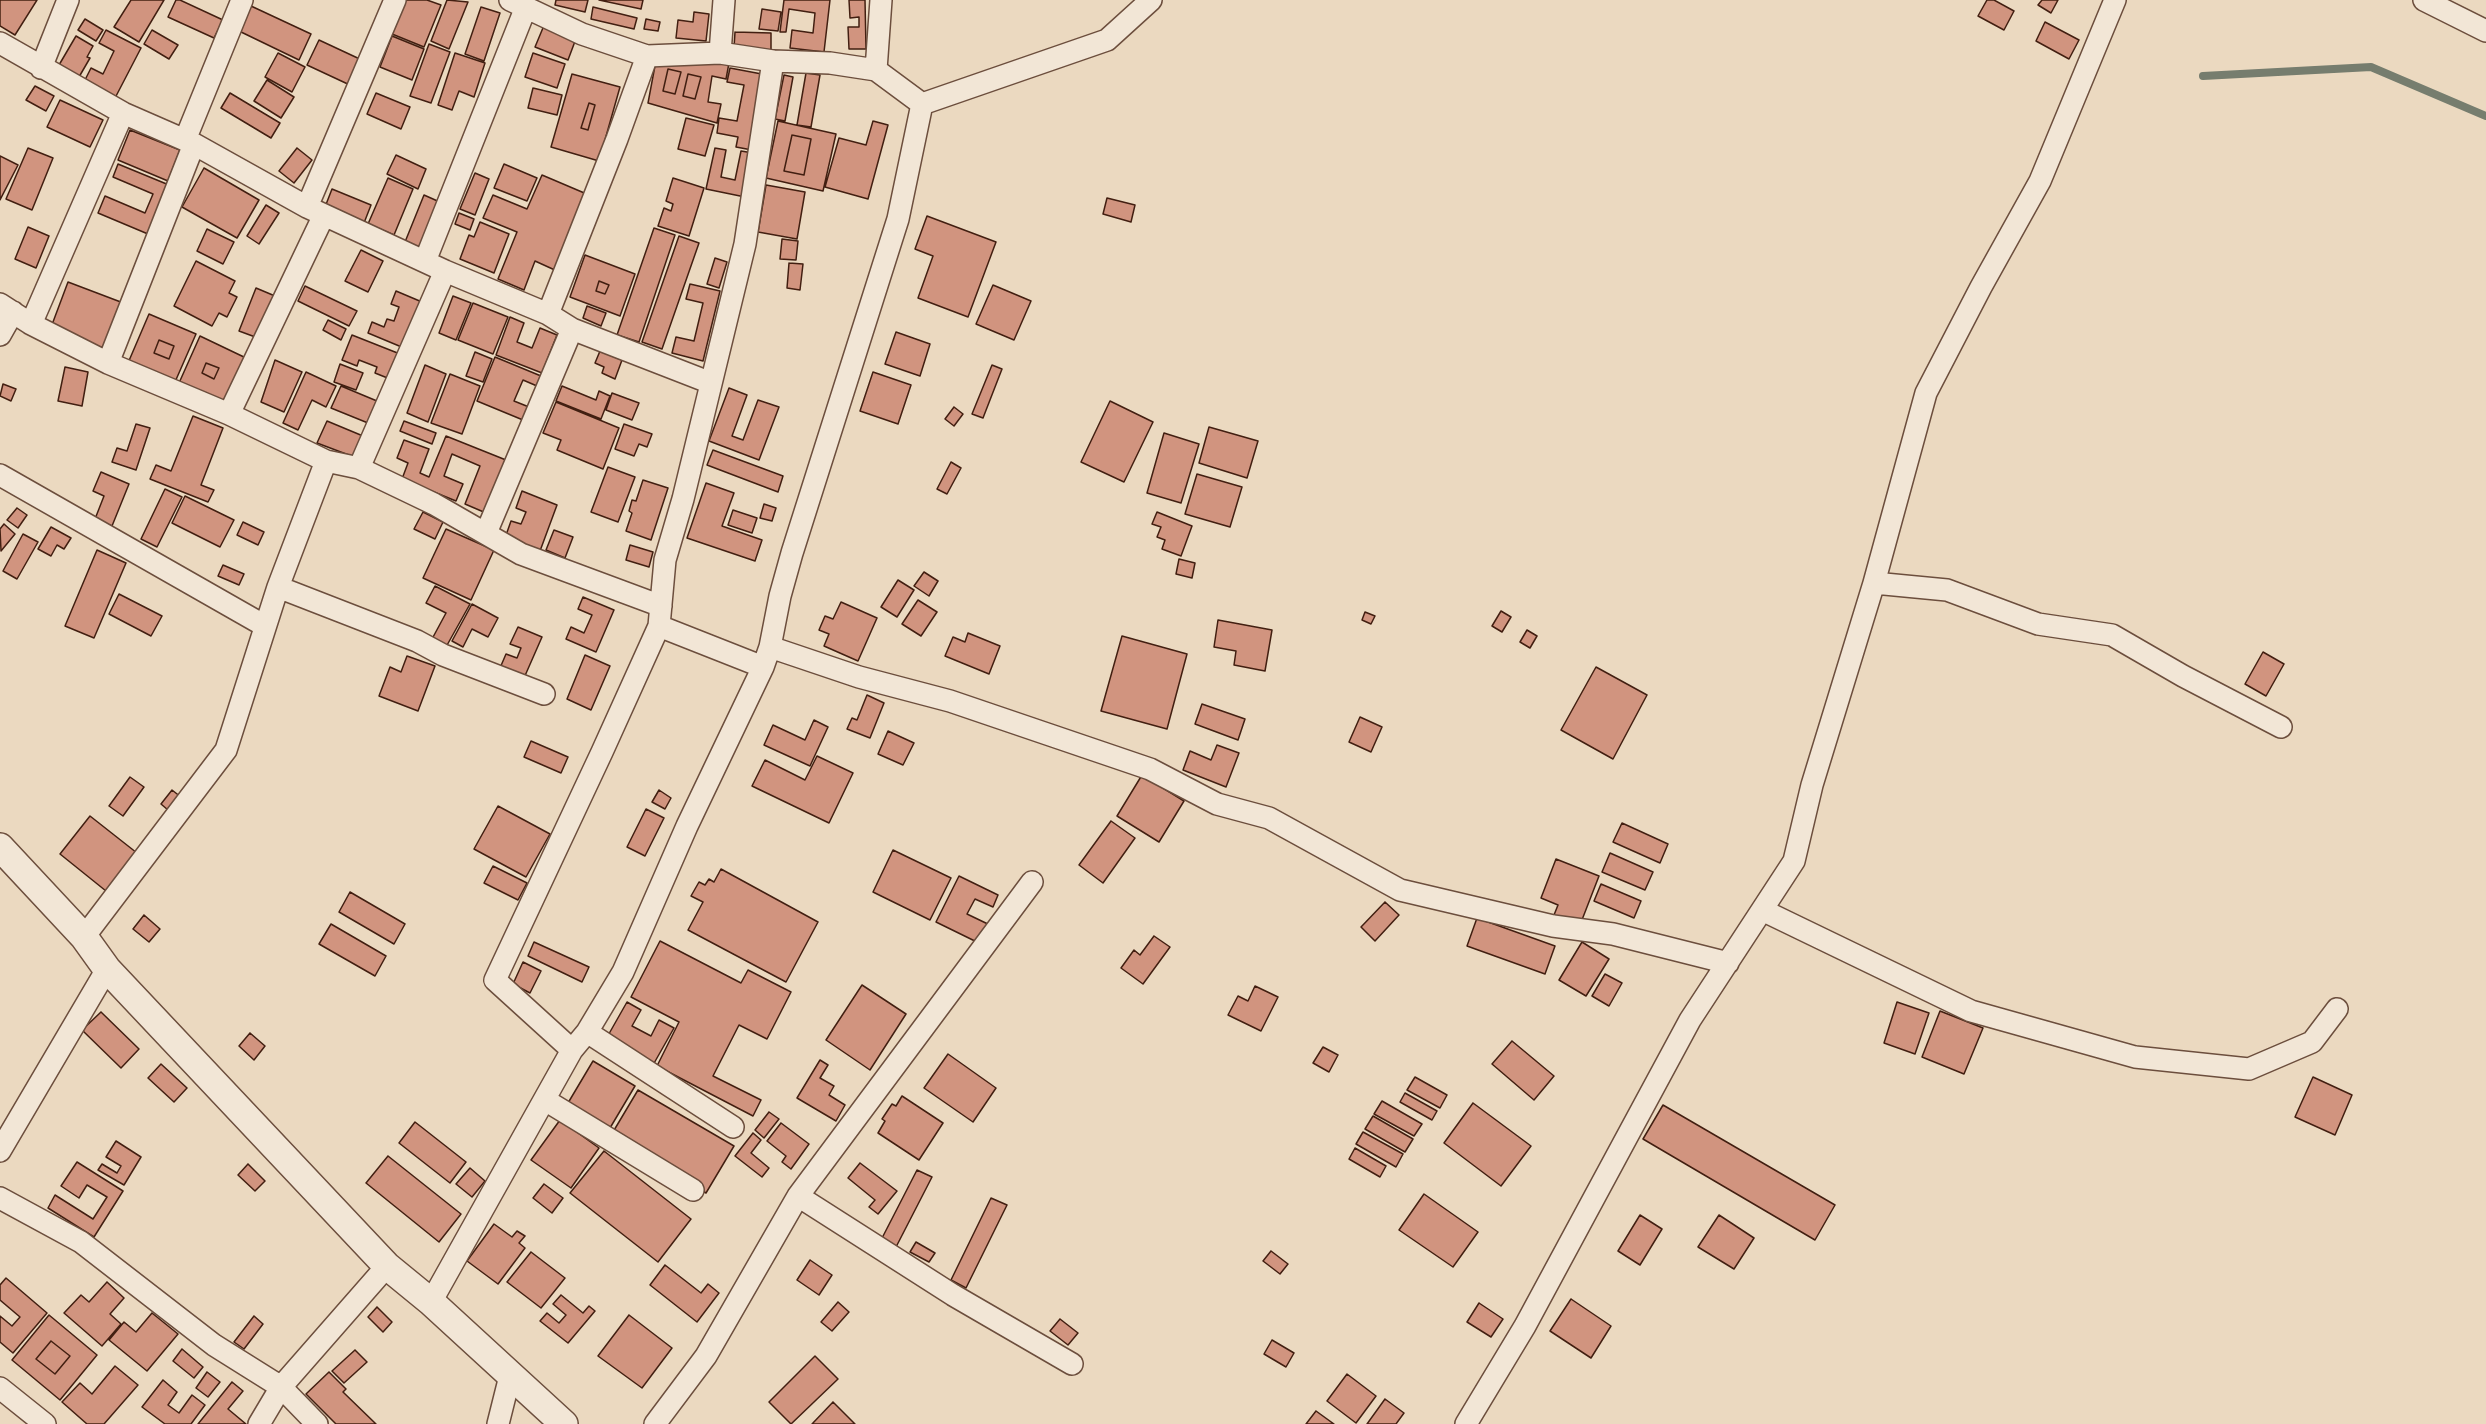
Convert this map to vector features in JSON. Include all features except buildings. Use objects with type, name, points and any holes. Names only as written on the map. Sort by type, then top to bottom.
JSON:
[{"type":"street","points":[[41,68],[68,0]]},
{"type":"street","points":[[108,363],[242,0]]},
{"type":"street","points":[[229,414],[316,211],[395,0]]},
{"type":"street","points":[[720,53],[724,0]]},
{"type":"street","points":[[876,70],[881,0]]},
{"type":"street","points":[[922,104],[1107,40],[1150,0]]},
{"type":"street","points":[[1466,1424],[1525,1326],[1690,1020],[1794,861],[1812,785],[1874,584],[1926,393],[2040,181],[2115,0]]},
{"type":"street","points":[[2424,0],[2486,31]]},
{"type":"street","points":[[425,261],[518,4],[582,34],[647,56],[720,53],[773,61],[830,63],[876,70],[922,104]]},
{"type":"street","points":[[0,43],[123,113],[189,142],[316,211],[445,272],[548,314],[572,329],[711,383]]},
{"type":"street","points":[[548,314],[647,56]]},
{"type":"street","points":[[572,1050],[495,980],[603,753],[660,616],[665,560],[683,499],[745,244],[773,61]]},
{"type":"street","points":[[431,1302],[572,1050],[587,1032],[623,972],[687,826],[767,657],[792,553],[898,219],[922,104]]},
{"type":"street","points":[[31,324],[123,113]]},
{"type":"street","points":[[359,468],[445,272]]},
{"type":"street","points":[[0,335],[6,308],[31,324],[108,363],[229,414],[326,461],[359,468],[434,504],[520,554],[660,616],[767,657],[860,677],[950,701],[1150,769],[1217,804],[1269,818],[1401,890],[1552,926],[1612,934],[1728,963]]},
{"type":"street","points":[[486,533],[572,329]]},
{"type":"street","points":[[84,937],[226,750],[278,587],[326,461]]},
{"type":"street","points":[[0,475],[265,626]]},
{"type":"street","points":[[1874,584],[1947,590],[2038,624],[2112,635],[2183,676],[2280,727]]},
{"type":"street","points":[[278,587],[544,694]]},
{"type":"street","points":[[0,847],[84,937],[106,969],[387,1266],[431,1302],[564,1424]]},
{"type":"street","points":[[655,1424],[706,1356],[798,1196],[1032,882]]},
{"type":"street","points":[[1762,910],[1971,1011],[2135,1057],[2249,1069],[2312,1042],[2337,1009]]},
{"type":"street","points":[[0,1150],[106,969]]},
{"type":"street","points":[[587,1032],[732,1127]]},
{"type":"street","points":[[545,1100],[693,1190]]},
{"type":"street","points":[[798,1196],[953,1295],[1072,1364]]},
{"type":"street","points":[[0,1198],[81,1242],[214,1345],[281,1387],[317,1424]]},
{"type":"street","points":[[259,1424],[281,1387],[387,1266]]},
{"type":"street","points":[[498,1424],[510,1376]]},
{"type":"street","points":[[0,1388],[45,1424]]},
{"type":"waterway","points":[[2203,76],[2371,67],[2486,116]]}]
